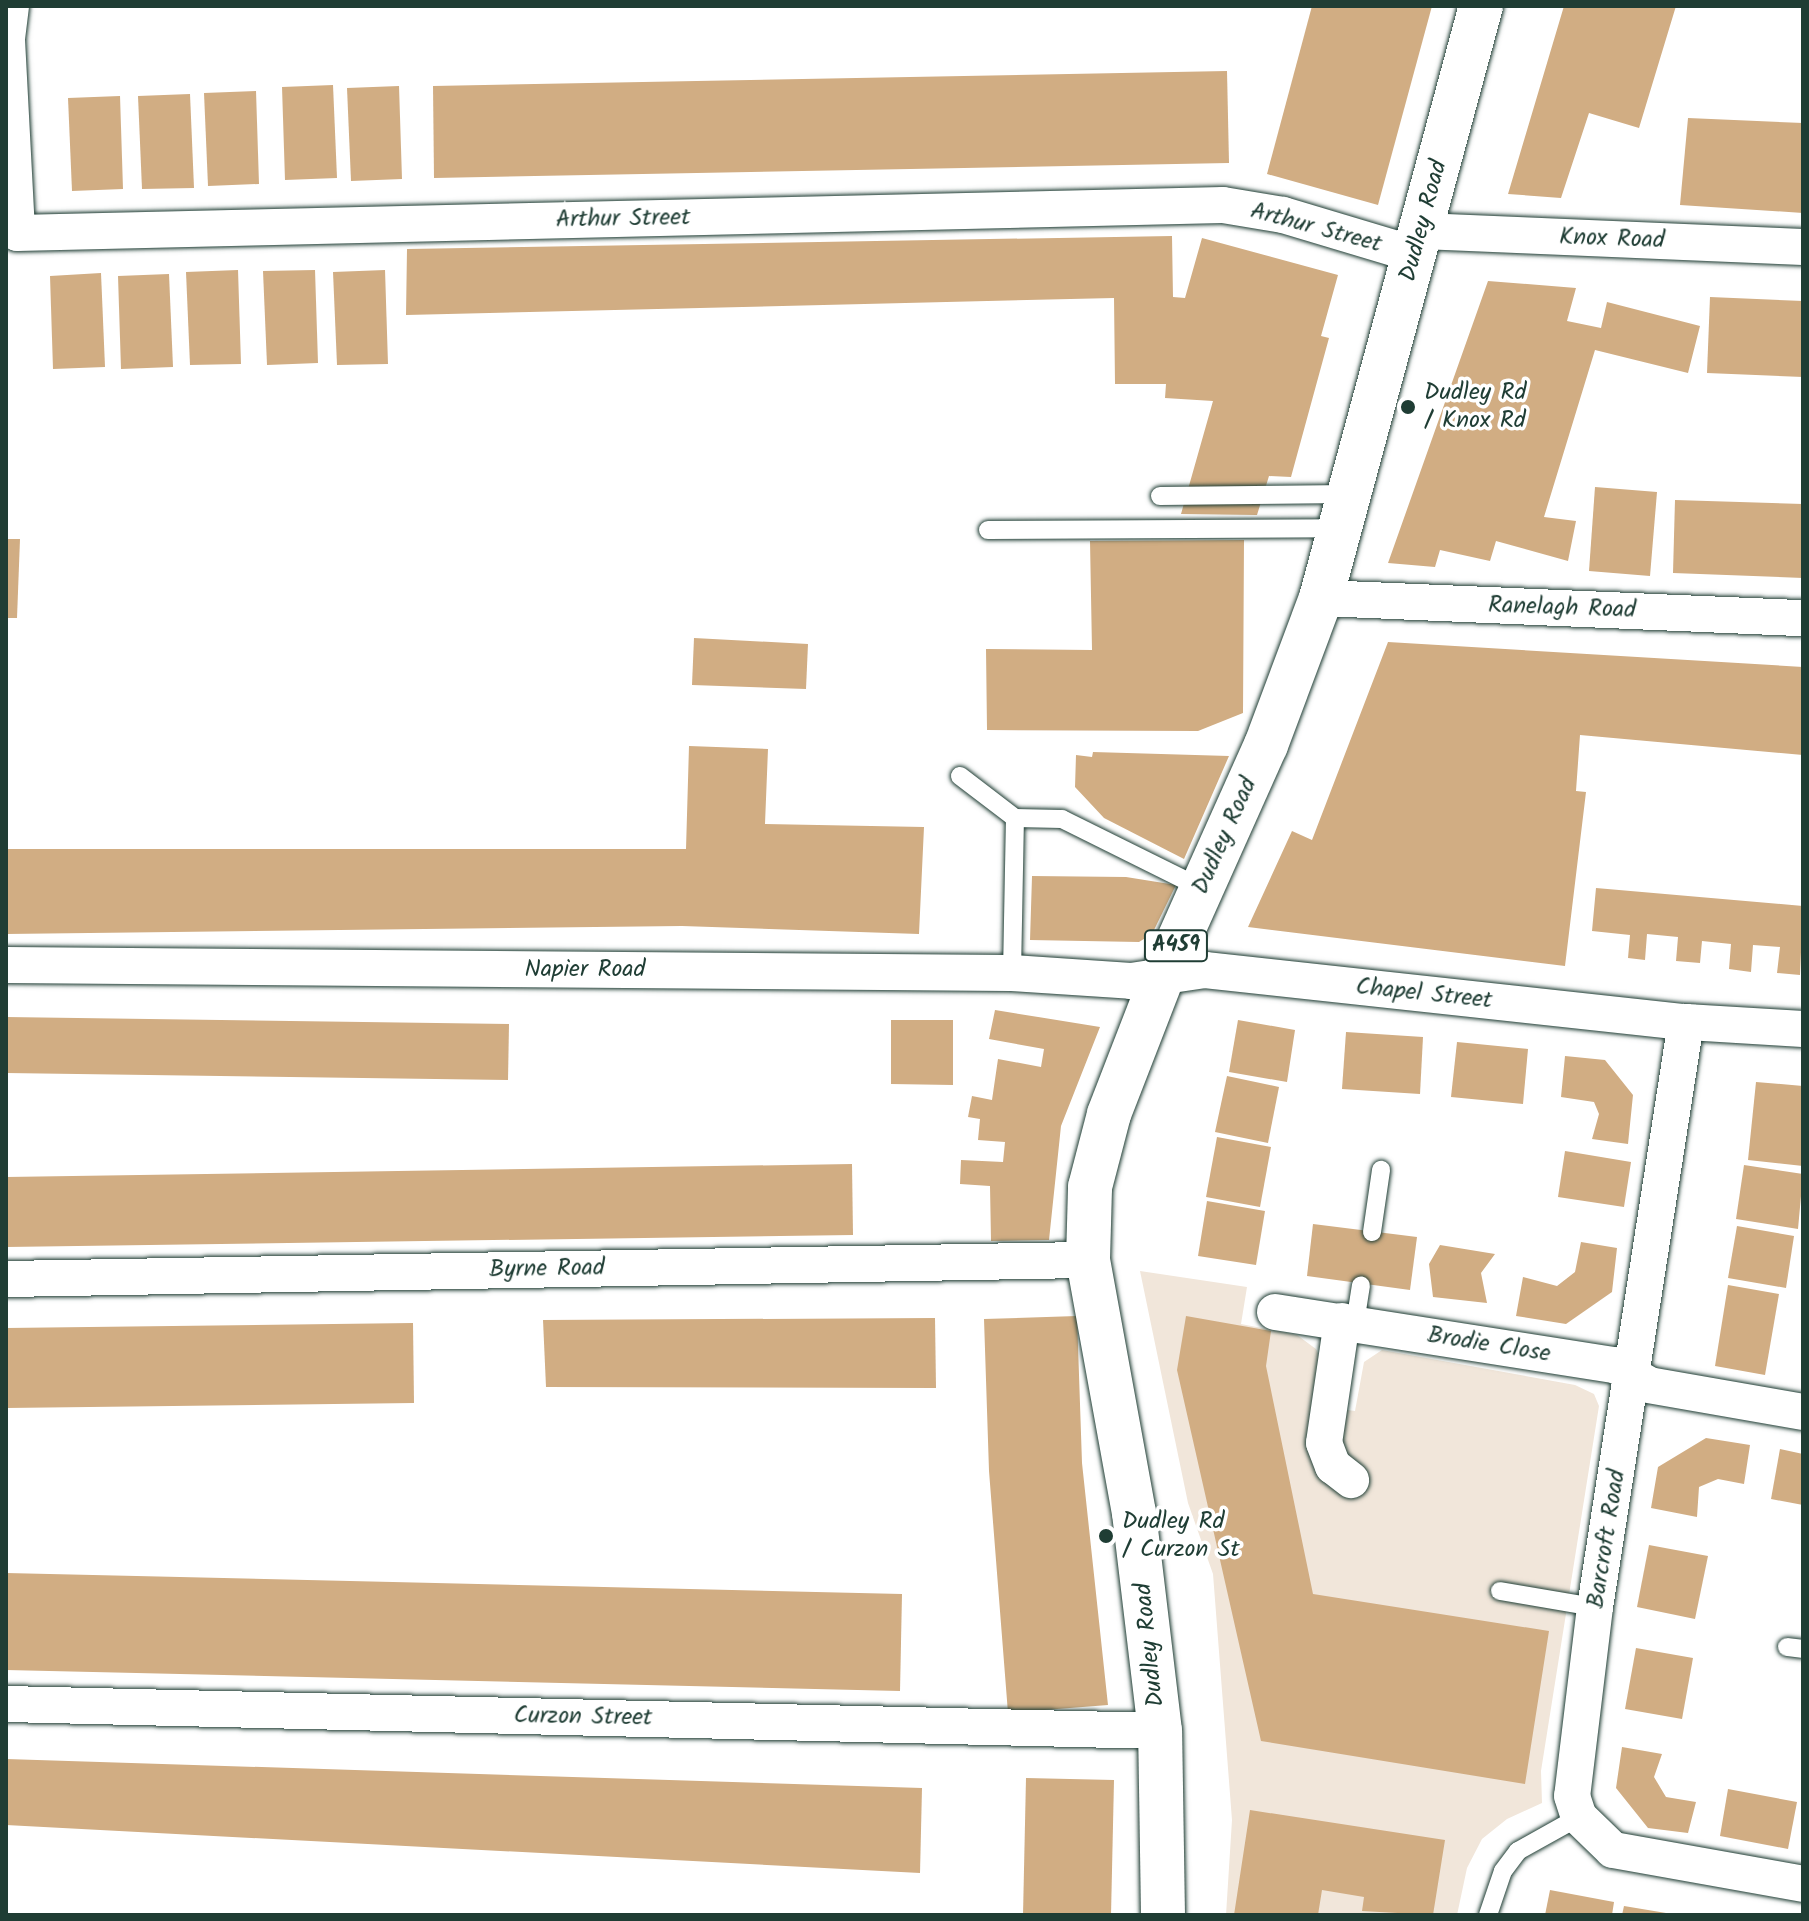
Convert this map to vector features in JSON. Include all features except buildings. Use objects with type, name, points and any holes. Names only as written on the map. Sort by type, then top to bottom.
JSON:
[{"type":"main road","name":"Dudley Road","points":[[1163,1915],[1160,1731],[1134,1513],[1088,1260],[1090,1187],[1097,1154],[1163,975],[1282,706],[1321,598],[1348,511],[1481,6]]},
{"type":"street","points":[[7,40],[11,6]]},
{"type":"street","name":"Arthur Street","points":[[7,40],[17,233],[1223,205],[1419,243]]},
{"type":"street","name":"Knox Road","points":[[1419,243],[1803,247]]},
{"type":"street","name":"Ranelagh Road","points":[[1321,598],[1803,618]]},
{"type":"street","name":"Napier Road","points":[[6,965],[1012,973],[1131,981],[1163,975]]},
{"type":"street","name":"Chapel Street","points":[[1163,975],[1205,970],[1686,1022],[1803,1029]]},
{"type":"street","name":"Barcroft Road","points":[[1579,1817],[1572,1796],[1595,1607],[1686,1022]]},
{"type":"street","name":"Byrne Road","points":[[6,1279],[1088,1260]]},
{"type":"street","name":"Brodie Close","points":[[1275,1312],[1615,1365],[1649,1385],[1803,1412]]},
{"type":"street","points":[[1348,1322],[1324,1443],[1333,1466],[1351,1480]]},
{"type":"street","name":"Curzon Street","points":[[6,1704],[1160,1731]]},
{"type":"street","points":[[1579,1817],[1613,1850],[1803,1884]]},
{"type":"lane","points":[[1160,496],[1348,511]]},
{"type":"lane","points":[[988,530],[1348,511]]},
{"type":"lane","points":[[960,776],[1015,818],[1062,819],[1201,888]]},
{"type":"lane","points":[[1012,973],[1015,818]]},
{"type":"lane","points":[[1372,1232],[1381,1170]]},
{"type":"lane","points":[[1348,1322],[1361,1285]]},
{"type":"lane","points":[[1500,1591],[1595,1607]]},
{"type":"lane","points":[[1488,1915],[1503,1871],[1518,1851],[1579,1817]]},
{"type":"shaded area","points":[[1140,1271],[1247,1287],[1241,1324],[1297,1335],[1316,1349],[1320,1358],[1312,1405],[1355,1411],[1364,1362],[1382,1350],[1575,1385],[1594,1394],[1599,1406],[1541,1771],[1542,1803],[1507,1819],[1482,1839],[1467,1868],[1457,1915],[1226,1915],[1232,1820],[1213,1574],[1188,1503]]},
{"type":"place","name":"Dudley Rd / Knox Rd","points":[[1408,407]]},
{"type":"place","name":"Dudley Rd / Curzon St","points":[[1106,1536]]}]
